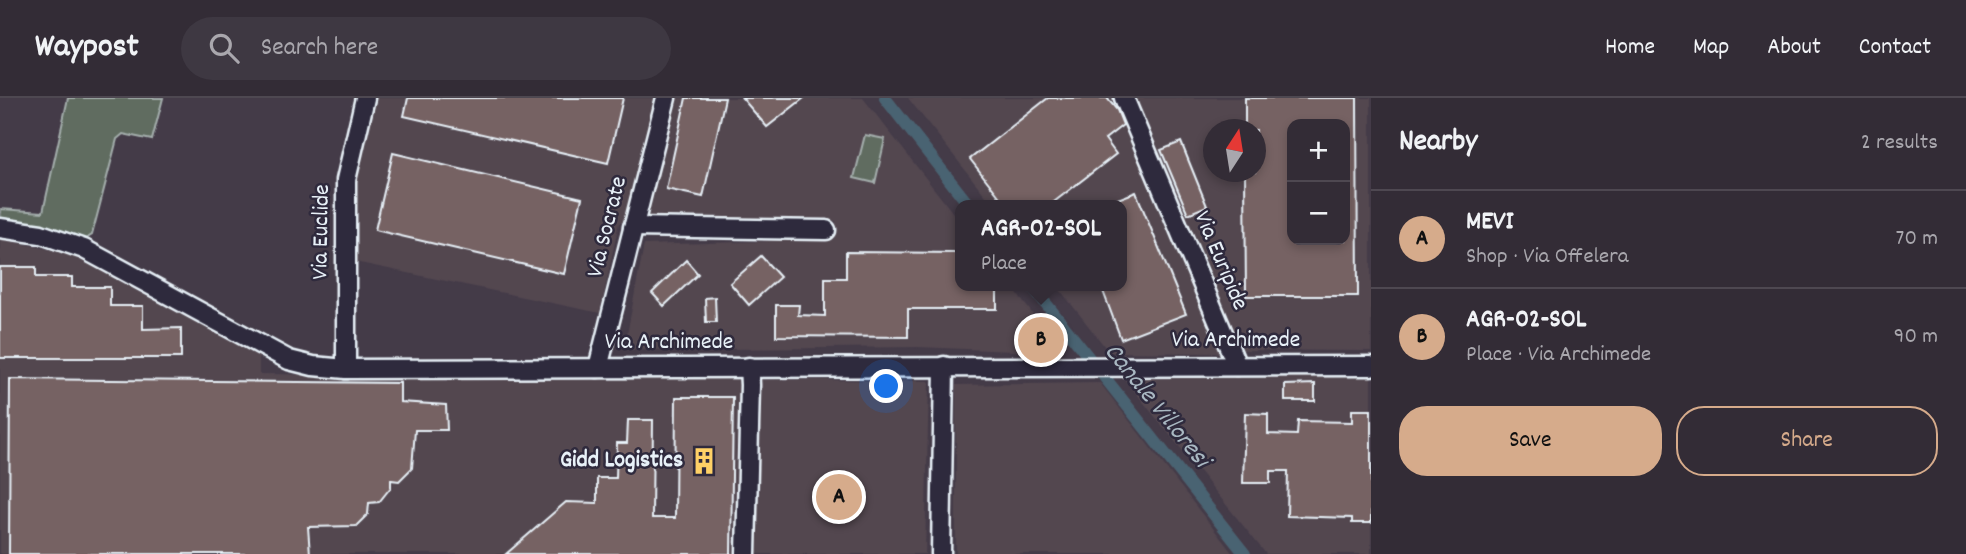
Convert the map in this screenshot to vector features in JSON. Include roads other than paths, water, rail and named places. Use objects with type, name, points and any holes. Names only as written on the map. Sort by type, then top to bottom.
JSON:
[{"type":"street","name":"Via Euclide","points":[[346,369],[346,180],[365,98]]},
{"type":"street","name":"Via Socrate","points":[[598,368],[666,98]]},
{"type":"street","name":"Via Euripide","points":[[1124,98],[1237,366]]},
{"type":"street","points":[[633,227],[826,230]]},
{"type":"street","name":"Via Archimede","points":[[0,228],[41,234],[85,249],[289,360],[313,366],[346,369],[1371,366]]},
{"type":"street","points":[[940,554],[944,366]]},
{"type":"street","points":[[746,554],[750,386],[748,367]]},
{"type":"waterway","name":"Canale Villoresi","points":[[885,98],[965,200]]},
{"type":"waterway","name":"Canale Villoresi","points":[[1036,291],[1245,554]]},
{"type":"place","name":"AGR-02-SOL","points":[[1041,340]]},
{"type":"place","name":"Gidd Logistics","points":[[704,461]]},
{"type":"place","name":"MEVI","points":[[839,497]]}]
